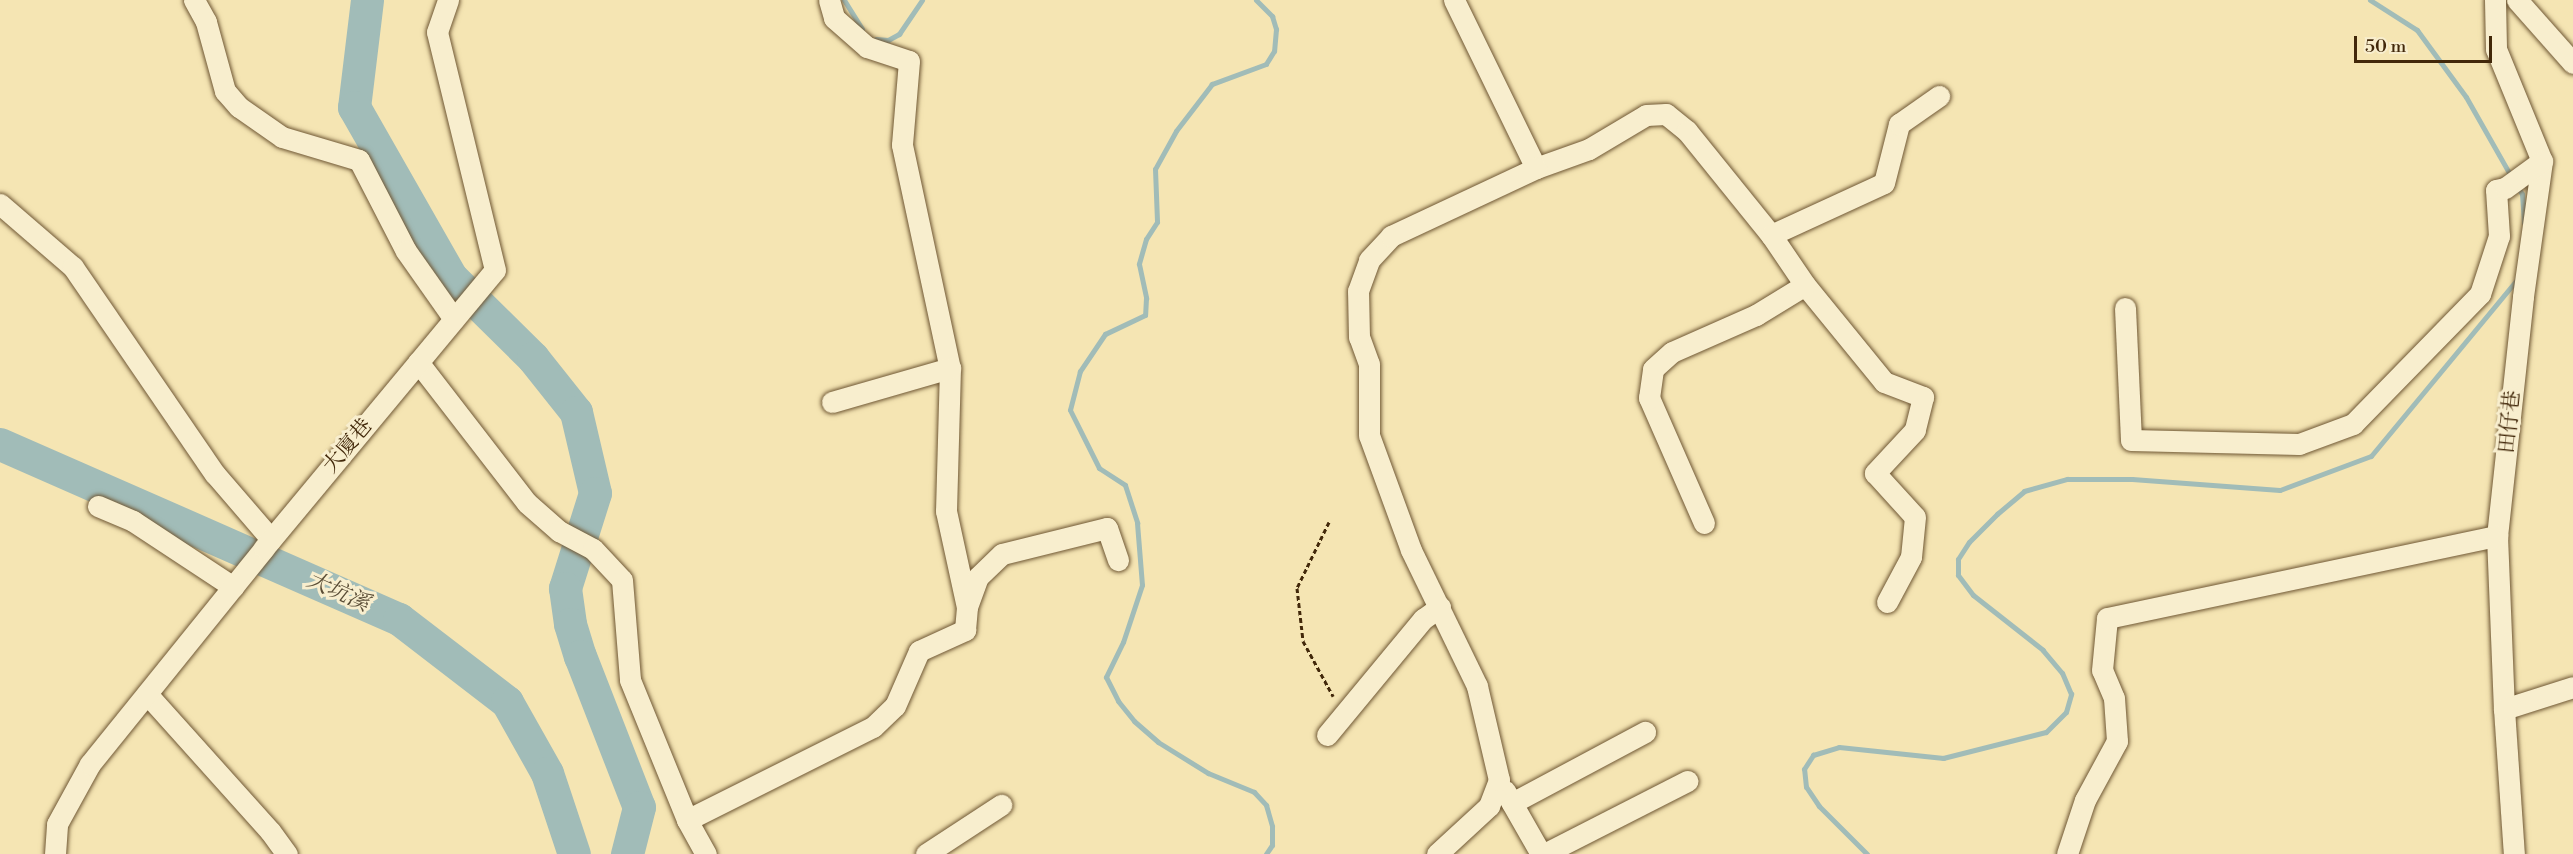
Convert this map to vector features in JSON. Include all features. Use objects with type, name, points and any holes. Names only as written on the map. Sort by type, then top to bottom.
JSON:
[{"type":"street","points":[[194,0],[206,22],[225,90],[239,107],[282,137],[359,160],[406,251],[454,318]]},
{"type":"street","name":"大廈巷","points":[[55,854],[57,824],[90,764],[267,544],[495,270],[437,32],[448,0]]},
{"type":"street","points":[[829,0],[834,18],[867,47],[909,61],[902,145],[950,368],[946,511],[967,607]]},
{"type":"street","points":[[1454,0],[1536,168]]},
{"type":"street","name":"田仔巷","points":[[2495,0],[2496,49],[2536,165],[2497,536],[2504,709],[2514,854]]},
{"type":"street","points":[[2517,0],[2573,63]]},
{"type":"street","points":[[1771,235],[1884,183],[1899,124],[1939,96]]},
{"type":"street","points":[[1687,781],[1542,854],[1499,780],[1477,686],[1411,550],[1369,435],[1369,364],[1359,337],[1358,291],[1369,260],[1391,236],[1536,168],[1588,149],[1646,115],[1666,114],[1687,131],[1771,235],[1805,285],[1884,382],[1923,397],[1915,430],[1875,473],[1915,517],[1911,557],[1887,602]]},
{"type":"street","points":[[2125,308],[2131,440],[2299,444],[2353,424],[2480,294],[2499,236],[2496,190],[2505,188],[2536,165]]},
{"type":"street","points":[[0,204],[73,267],[215,474],[267,544]]},
{"type":"street","points":[[1704,523],[1649,398],[1653,369],[1672,352],[1756,315],[1805,285]]},
{"type":"street","points":[[418,362],[527,502],[559,531],[593,549],[622,580],[630,680],[687,820],[706,854]]},
{"type":"street","points":[[832,402],[950,368]]},
{"type":"street","points":[[98,506],[133,521],[236,584]]},
{"type":"street","points":[[687,820],[873,727],[895,706],[919,651],[965,630],[967,607],[978,577],[1002,554],[1107,528],[1118,560]]},
{"type":"street","points":[[2067,854],[2085,800],[2118,741],[2114,698],[2102,670],[2107,618],[2497,536]]},
{"type":"street","points":[[1327,735],[1423,620],[1440,607]]},
{"type":"street","points":[[2504,709],[2573,687]]},
{"type":"street","points":[[147,694],[270,831],[287,854]]},
{"type":"street","points":[[1512,803],[1645,732]]},
{"type":"street","points":[[1437,854],[1489,806],[1499,780]]},
{"type":"street","points":[[926,854],[1001,805]]},
{"type":"path","points":[[1329,522],[1297,588],[1303,641],[1332,695],[1348,710]]},
{"type":"waterway","points":[[367,0],[354,107],[451,277],[533,358],[576,412],[595,493],[565,588],[570,624],[580,656],[639,807],[627,854]]},
{"type":"waterway","points":[[844,0],[862,29]]},
{"type":"waterway","points":[[876,39],[888,40],[899,34],[922,0]]},
{"type":"waterway","points":[[1256,0],[1272,16],[1276,29],[1274,51],[1266,64],[1212,84],[1176,131],[1155,169],[1157,222],[1146,239],[1139,264],[1146,298],[1145,315],[1105,334],[1080,371],[1070,410],[1099,468],[1125,485],[1137,523],[1142,585],[1123,642],[1106,677],[1118,701],[1134,721],[1158,742],[1208,773],[1254,792],[1266,805],[1272,826],[1272,845],[1266,854]]},
{"type":"waterway","points":[[2370,0],[2417,30],[2466,97],[2512,178]]},
{"type":"waterway","points":[[2517,186],[2522,194],[2524,223]]},
{"type":"waterway","points":[[1867,854],[1819,806],[1806,787],[1804,769],[1813,755],[1839,747],[1943,758],[2046,732],[2066,712],[2071,694],[2062,673],[2043,650],[1973,595],[1958,575],[1958,559],[1969,542],[1997,514],[2024,491],[2067,479],[2132,479],[2280,490],[2371,456],[2519,277]]},
{"type":"waterway","name":"大坑溪","points":[[0,444],[399,619],[507,702],[547,773],[574,854]]}]
